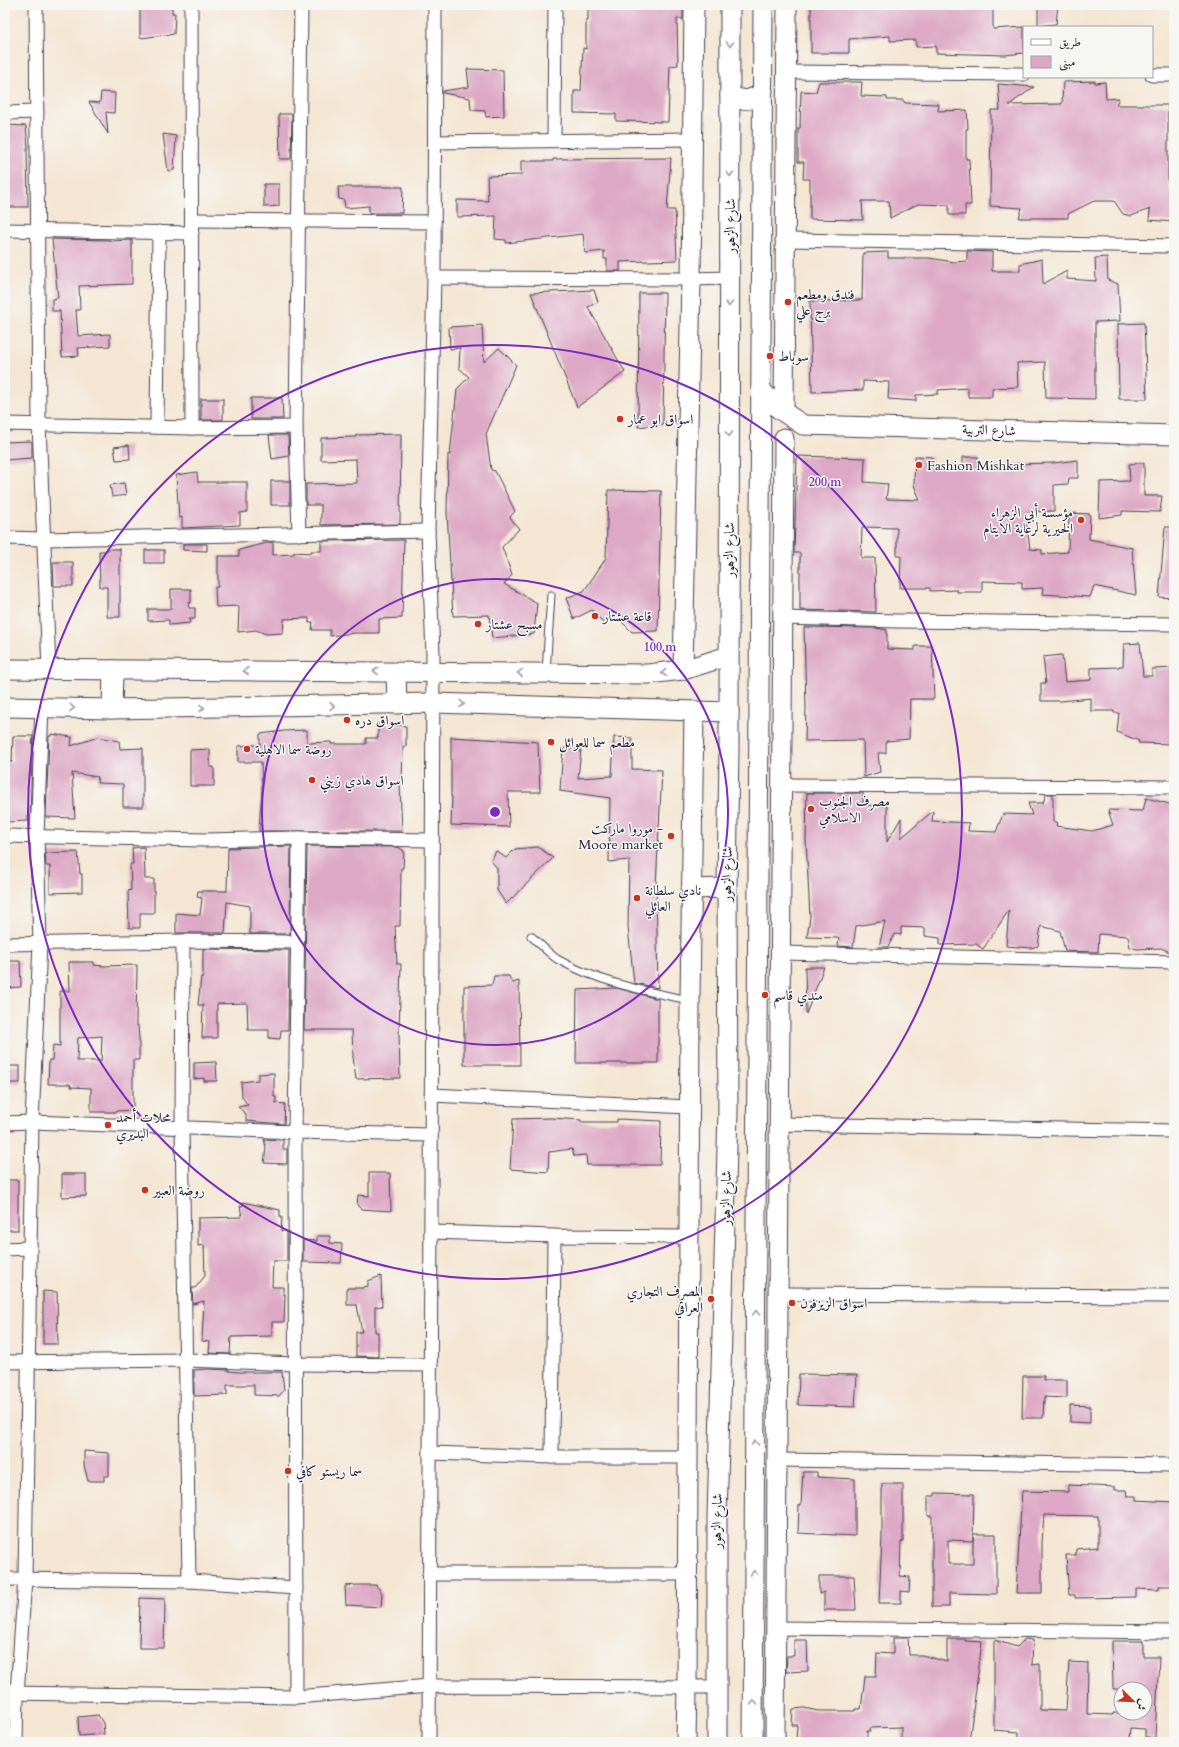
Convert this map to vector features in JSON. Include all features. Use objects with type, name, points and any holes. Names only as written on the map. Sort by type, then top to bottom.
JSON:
[{"type":"street","points":[[36,5],[39,424],[49,669]]},
{"type":"street","points":[[191,5],[192,428]]},
{"type":"street","points":[[299,534],[296,427],[300,220],[301,5]]},
{"type":"street","points":[[427,5],[435,5],[434,278],[428,531],[433,672],[429,1742]]},
{"type":"street","points":[[554,140],[555,5]]},
{"type":"street","points":[[683,670],[691,279],[694,5]]},
{"type":"street","name":"شارع الزهور","points":[[717,1742],[717,1503],[727,1137],[726,888],[729,712],[730,5]]},
{"type":"street","points":[[753,1742],[763,5]]},
{"type":"street","points":[[784,412],[787,5]]},
{"type":"street","points":[[787,72],[1023,74]]},
{"type":"street","points":[[1153,75],[1174,75]]},
{"type":"street","points":[[730,95],[741,100],[747,100],[753,99],[763,92]]},
{"type":"street","points":[[5,113],[36,112]]},
{"type":"street","points":[[435,142],[692,138]]},
{"type":"street","points":[[730,148],[739,140],[745,138],[751,138],[762,143]]},
{"type":"street","points":[[5,230],[159,232],[192,226],[300,220],[434,222]]},
{"type":"street","points":[[157,427],[159,232]]},
{"type":"street","points":[[786,240],[1174,246]]},
{"type":"street","points":[[434,278],[730,278]]},
{"type":"street","points":[[761,390],[784,412],[803,425],[784,438],[770,452],[761,473]]},
{"type":"street","points":[[5,424],[192,428],[296,427]]},
{"type":"street","name":"شارع التربية","points":[[803,425],[1174,436]]},
{"type":"street","points":[[775,1742],[784,438]]},
{"type":"street","points":[[5,538],[44,539],[428,531]]},
{"type":"street","points":[[783,618],[898,621],[1174,624]]},
{"type":"street","points":[[5,669],[648,674],[683,670],[728,656]]},
{"type":"street","points":[[112,709],[113,670]]},
{"type":"street","points":[[396,672],[397,704]]},
{"type":"street","points":[[5,707],[112,709],[433,703],[729,712]]},
{"type":"street","points":[[16,1742],[11,1693],[25,1579],[29,1248],[32,1122],[40,943],[38,836],[42,707]]},
{"type":"street","points":[[686,1742],[688,1574],[689,1107],[694,711]]},
{"type":"street","points":[[782,785],[1174,787]]},
{"type":"street","points":[[5,836],[205,840],[299,838],[432,840]]},
{"type":"street","points":[[296,1696],[295,1132],[299,838]]},
{"type":"street","points":[[691,889],[726,888]]},
{"type":"street","points":[[758,891],[781,890]]},
{"type":"street","points":[[5,944],[183,941],[297,942]]},
{"type":"street","points":[[183,941],[182,1127],[189,1581]]},
{"type":"street","points":[[781,953],[1174,962]]},
{"type":"street","points":[[431,1095],[689,1107]]},
{"type":"street","points":[[5,1123],[32,1122],[295,1132],[431,1135]]},
{"type":"street","points":[[780,1124],[1174,1131]]},
{"type":"street","points":[[727,1137],[732,1140],[742,1142],[753,1139],[757,1136]]},
{"type":"street","points":[[726,1200],[730,1196],[741,1192],[746,1192],[756,1198]]},
{"type":"street","points":[[431,1232],[554,1236],[689,1237]]},
{"type":"street","points":[[552,1457],[554,1236]]},
{"type":"street","points":[[5,1249],[29,1248]]},
{"type":"street","points":[[778,1294],[1174,1296]]},
{"type":"street","points":[[5,1362],[186,1360],[296,1364],[431,1365]]},
{"type":"street","points":[[430,1453],[552,1457],[688,1457]]},
{"type":"street","points":[[777,1460],[1174,1465]]},
{"type":"street","points":[[688,1504],[717,1503]]},
{"type":"street","points":[[754,1538],[777,1537]]},
{"type":"street","points":[[430,1574],[688,1574]]},
{"type":"street","points":[[5,1579],[189,1581],[296,1588]]},
{"type":"street","points":[[776,1628],[1174,1632]]},
{"type":"street","points":[[11,1693],[296,1696],[429,1686],[717,1687]]},
{"type":"lane","points":[[546,673],[552,595]]},
{"type":"lane","points":[[531,936],[555,958],[581,971],[634,989],[690,1000]]},
{"type":"building","points":[[588,5],[683,5],[683,19],[677,19],[678,65],[670,66],[668,122],[616,121],[616,114],[574,113],[574,91],[581,91],[583,48],[586,49],[586,20],[588,21]]},
{"type":"building","points":[[811,5],[993,5],[993,29],[1023,27],[1023,53],[1005,55],[936,53],[936,46],[916,47],[916,40],[890,41],[890,36],[849,39],[849,53],[811,53]]},
{"type":"building","points":[[1038,5],[1058,5],[1056,24],[1038,26]]},
{"type":"building","points":[[172,7],[172,13],[175,13],[174,34],[140,38],[140,8]]},
{"type":"building","points":[[467,69],[503,70],[504,116],[486,117],[485,111],[471,110],[470,98],[443,93],[443,91],[469,87]]},
{"type":"building","points":[[1095,81],[1095,83],[1105,82],[1106,99],[1119,98],[1116,105],[1168,105],[1168,180],[1169,190],[1174,190],[1174,222],[1149,220],[1150,209],[1131,216],[1123,214],[1114,201],[1094,201],[1068,214],[1068,218],[1019,218],[1022,208],[990,206],[991,110],[1000,110],[998,84],[1034,87],[1009,105],[1062,104],[1063,82]]},
{"type":"building","points":[[819,82],[862,82],[861,96],[887,97],[887,100],[903,100],[905,103],[939,104],[938,111],[967,110],[968,129],[966,129],[966,159],[969,159],[971,205],[965,205],[965,215],[949,215],[949,205],[918,204],[890,218],[889,201],[862,201],[863,220],[810,219],[810,179],[803,179],[804,162],[798,162],[798,128],[800,128],[801,91],[816,92]]},
{"type":"building","points":[[101,92],[115,93],[114,113],[106,112],[108,134],[89,102],[100,103]]},
{"type":"building","points":[[279,114],[292,114],[291,159],[280,159]]},
{"type":"building","points":[[6,125],[26,126],[28,148],[28,207],[5,207],[6,142],[8,142]]},
{"type":"building","points":[[163,134],[176,136],[174,170],[168,171]]},
{"type":"building","points":[[671,158],[667,210],[675,210],[677,260],[620,262],[620,271],[607,271],[607,259],[604,259],[604,251],[585,253],[583,234],[506,243],[506,240],[495,239],[496,216],[457,217],[457,200],[488,201],[487,176],[521,175],[521,161],[553,161],[553,159]]},
{"type":"building","points":[[264,184],[279,184],[279,206],[264,207]]},
{"type":"building","points":[[338,187],[403,187],[402,213],[369,213],[369,206],[345,208],[344,200],[339,199]]},
{"type":"building","points":[[52,239],[110,241],[132,240],[132,284],[79,286],[80,310],[76,310],[78,336],[110,334],[110,346],[78,348],[79,356],[62,357],[60,311],[52,311],[52,299],[58,298]]},
{"type":"building","points":[[967,251],[992,252],[992,271],[1020,271],[1020,264],[1042,259],[1043,284],[1067,271],[1067,279],[1096,281],[1095,258],[1107,257],[1108,280],[1118,284],[1120,321],[1095,322],[1095,399],[1046,398],[1045,362],[1017,363],[1018,387],[992,388],[992,397],[968,397],[968,388],[938,390],[938,394],[916,395],[916,401],[888,399],[889,382],[863,381],[863,390],[812,392],[810,301],[862,300],[863,253],[888,252],[888,258],[929,258],[954,262],[967,261]]},
{"type":"building","points":[[594,290],[598,302],[588,307],[625,372],[577,407],[531,293]]},
{"type":"building","points":[[639,293],[665,293],[663,424],[638,427]]},
{"type":"building","points":[[1144,323],[1147,399],[1119,399],[1118,324]]},
{"type":"building","points":[[482,325],[484,362],[499,348],[516,365],[486,434],[491,470],[495,471],[515,511],[510,517],[519,529],[502,547],[512,575],[504,584],[537,603],[534,634],[492,638],[489,615],[453,616],[447,512],[448,454],[450,455],[457,389],[469,377],[459,368],[460,348],[450,349],[449,327]]},
{"type":"building","points":[[251,398],[282,398],[283,419],[251,419]]},
{"type":"building","points":[[201,399],[223,399],[223,420],[201,420]]},
{"type":"building","points":[[401,434],[400,524],[321,525],[321,505],[306,505],[306,484],[357,483],[356,459],[321,460],[321,438],[356,437],[356,435]]},
{"type":"building","points":[[269,435],[288,435],[289,456],[272,459]]},
{"type":"building","points":[[5,442],[32,442],[32,458],[5,460]]},
{"type":"building","points":[[129,445],[130,459],[116,460],[114,447]]},
{"type":"building","points":[[797,456],[865,458],[864,482],[888,484],[886,499],[920,500],[914,485],[915,456],[932,457],[931,466],[963,466],[963,457],[978,457],[978,467],[1013,466],[1013,464],[1053,463],[1078,460],[1078,478],[1069,478],[1068,484],[1054,485],[1054,511],[1025,512],[1030,549],[1042,550],[1042,554],[1068,552],[1069,513],[1090,514],[1089,539],[1132,548],[1136,595],[1094,586],[1090,597],[1042,594],[1043,588],[1022,589],[1022,582],[982,581],[982,592],[957,592],[957,590],[930,591],[930,588],[900,588],[901,556],[897,556],[897,528],[862,527],[861,558],[875,558],[876,612],[800,610],[800,553],[794,553]]},
{"type":"building","points":[[1144,463],[1144,496],[1162,496],[1160,512],[1122,511],[1122,515],[1099,518],[1100,482],[1130,481],[1129,464]]},
{"type":"building","points":[[197,472],[198,482],[247,482],[247,512],[240,513],[240,525],[182,528],[182,517],[179,518],[176,475]]},
{"type":"building","points":[[271,481],[290,481],[290,505],[271,505]]},
{"type":"building","points":[[124,483],[126,495],[112,497],[110,485]]},
{"type":"building","points":[[608,490],[661,491],[658,631],[632,632],[610,610],[603,623],[592,610],[574,619],[566,598],[584,591],[606,558]]},
{"type":"building","points":[[1165,527],[1174,527],[1174,598],[1159,597]]},
{"type":"building","points":[[404,540],[402,618],[379,619],[379,633],[354,633],[330,636],[330,630],[312,630],[313,622],[309,623],[309,618],[284,619],[283,633],[266,634],[256,630],[238,632],[239,606],[216,607],[215,587],[218,587],[218,556],[239,556],[239,550],[271,542],[273,542],[273,555],[294,554],[294,552],[311,553],[311,551],[321,551],[321,541]]},
{"type":"building","points":[[183,544],[207,544],[207,551],[183,550]]},
{"type":"building","points":[[107,549],[120,549],[120,617],[107,617],[107,587],[100,587],[99,551],[107,551]]},
{"type":"building","points":[[145,550],[164,550],[164,563],[145,563]]},
{"type":"building","points":[[53,562],[73,562],[73,586],[54,586]]},
{"type":"building","points":[[171,589],[191,589],[191,603],[188,603],[189,608],[195,608],[195,619],[189,619],[190,623],[169,625],[169,620],[148,621],[148,609],[171,609]]},
{"type":"building","points":[[804,627],[876,628],[887,630],[887,649],[915,650],[915,646],[932,646],[934,699],[910,699],[909,739],[886,741],[886,753],[878,753],[880,772],[864,777],[863,740],[805,741],[806,708]]},
{"type":"building","points":[[1140,643],[1143,676],[1152,676],[1152,669],[1174,668],[1174,744],[1138,743],[1139,741],[1117,732],[1119,713],[1114,713],[1114,711],[1091,711],[1091,698],[1041,701],[1041,683],[1046,683],[1043,657],[1062,655],[1065,682],[1091,680],[1091,668],[1123,666],[1124,644]]},
{"type":"building","points":[[378,723],[406,726],[406,746],[403,747],[402,784],[400,784],[402,831],[259,831],[262,787],[261,762],[238,762],[238,746],[260,745],[260,734],[307,730],[307,743],[331,742],[331,744],[366,744],[366,738],[378,738]]},
{"type":"building","points":[[51,734],[72,737],[71,746],[98,737],[119,741],[120,749],[143,748],[143,807],[123,807],[123,784],[97,783],[98,777],[72,773],[75,818],[46,817],[49,736],[51,736]]},
{"type":"building","points":[[13,736],[33,736],[30,816],[28,816],[28,821],[5,822],[5,762],[12,762]]},
{"type":"building","points":[[451,737],[538,742],[540,792],[508,792],[509,827],[451,825]]},
{"type":"building","points":[[614,737],[632,738],[632,769],[662,770],[656,886],[658,988],[634,983],[628,927],[629,860],[609,862],[610,798],[560,791],[563,748],[581,750],[578,778],[612,776]]},
{"type":"building","points":[[210,749],[210,767],[214,767],[214,786],[190,786],[190,750]]},
{"type":"building","points":[[807,793],[863,793],[863,805],[887,806],[887,842],[901,818],[901,838],[933,811],[932,821],[969,823],[968,831],[996,832],[1003,814],[1032,815],[1028,803],[1043,803],[1046,794],[1053,794],[1053,822],[1057,822],[1056,826],[1092,831],[1113,825],[1108,810],[1143,811],[1146,798],[1174,805],[1174,954],[1161,948],[1137,949],[1130,947],[1128,936],[1099,934],[1098,952],[1065,951],[1060,931],[1041,926],[1038,946],[1031,948],[1006,946],[1009,910],[983,949],[976,944],[940,945],[940,938],[925,936],[925,928],[901,927],[901,935],[895,934],[888,947],[879,947],[885,921],[856,926],[853,947],[838,946],[839,938],[807,937],[810,917],[806,840]]},
{"type":"building","points":[[291,846],[290,934],[250,934],[250,906],[227,902],[225,933],[176,933],[176,913],[200,915],[202,898],[197,897],[198,891],[227,891],[228,848]]},
{"type":"building","points":[[307,846],[398,847],[404,851],[403,868],[401,868],[400,926],[395,926],[397,964],[401,964],[399,1031],[400,1078],[356,1079],[353,1057],[352,1030],[304,1030]]},
{"type":"building","points":[[144,847],[145,879],[154,879],[154,913],[140,913],[140,928],[129,928],[128,891],[131,890],[130,864],[133,864],[132,848]]},
{"type":"building","points":[[538,847],[553,858],[506,904],[497,890],[497,868],[491,861],[496,851],[506,858],[515,849]]},
{"type":"building","points":[[78,852],[80,874],[82,874],[82,892],[50,893],[50,866],[46,866],[45,853]]},
{"type":"building","points":[[203,949],[289,950],[288,1030],[281,1030],[280,1039],[269,1038],[269,1030],[248,1030],[247,1003],[217,1004],[217,1038],[202,1038],[203,1005],[198,1005],[201,977],[203,977]]},
{"type":"building","points":[[5,961],[20,961],[21,987],[5,988]]},
{"type":"building","points":[[69,962],[94,962],[94,965],[104,966],[137,965],[136,1025],[138,1025],[139,1060],[133,1060],[133,1110],[91,1112],[91,1088],[71,1087],[70,1084],[48,1084],[49,1060],[52,1060],[53,1045],[60,1046],[60,991],[70,991]],"holes":[[[102,1036],[101,1061],[77,1061],[78,1038]]]},
{"type":"building","points":[[805,967],[824,967],[806,1014]]},
{"type":"building","points":[[494,976],[509,976],[512,983],[519,981],[520,1065],[464,1065],[464,986],[492,985]]},
{"type":"building","points":[[617,988],[658,999],[658,1063],[576,1063],[577,990]]},
{"type":"building","points":[[216,1062],[217,1081],[204,1081],[204,1078],[194,1079],[194,1063]]},
{"type":"building","points":[[5,1066],[20,1066],[20,1083],[5,1083]]},
{"type":"building","points":[[274,1073],[274,1097],[276,1097],[276,1103],[285,1104],[284,1124],[246,1121],[246,1114],[238,1107],[248,1105],[242,1097],[241,1082],[258,1080],[258,1074]]},
{"type":"building","points":[[551,1118],[581,1120],[581,1122],[617,1122],[617,1119],[661,1121],[660,1165],[587,1165],[586,1155],[574,1156],[572,1149],[549,1152],[548,1172],[510,1169],[513,1119]]},
{"type":"building","points":[[264,1139],[283,1140],[283,1149],[287,1149],[287,1164],[264,1163],[266,1148]]},
{"type":"building","points":[[369,1173],[390,1173],[391,1211],[361,1209],[357,1205],[358,1195],[369,1196]]},
{"type":"building","points":[[62,1174],[86,1174],[86,1196],[62,1197]]},
{"type":"building","points":[[5,1180],[18,1180],[18,1230],[5,1230]]},
{"type":"building","points":[[243,1202],[280,1210],[280,1217],[282,1217],[281,1231],[287,1231],[287,1261],[273,1261],[272,1287],[283,1287],[283,1294],[285,1294],[284,1322],[272,1322],[272,1336],[231,1337],[230,1354],[209,1353],[210,1342],[202,1341],[204,1301],[193,1304],[192,1288],[195,1288],[205,1276],[204,1245],[198,1246],[198,1218],[242,1217],[240,1206],[243,1206]]},
{"type":"building","points":[[317,1236],[330,1236],[330,1243],[342,1244],[341,1263],[303,1262],[303,1240],[317,1241]]},
{"type":"building","points":[[381,1276],[382,1306],[375,1307],[375,1332],[378,1332],[378,1357],[356,1356],[356,1332],[362,1332],[357,1305],[347,1305],[347,1288],[363,1288],[368,1286],[368,1281]]},
{"type":"building","points":[[43,1291],[57,1292],[58,1344],[43,1344]]},
{"type":"building","points":[[208,1369],[238,1372],[282,1372],[284,1390],[279,1396],[254,1395],[254,1385],[227,1385],[227,1395],[194,1396],[194,1370]]},
{"type":"building","points":[[799,1374],[857,1375],[855,1407],[798,1405]]},
{"type":"building","points":[[1023,1376],[1044,1376],[1044,1380],[1067,1380],[1067,1398],[1044,1397],[1043,1418],[1022,1418]]},
{"type":"building","points":[[1070,1405],[1090,1406],[1090,1423],[1070,1422]]},
{"type":"building","points":[[84,1451],[109,1453],[109,1476],[104,1476],[104,1481],[88,1481],[84,1465]]},
{"type":"building","points":[[803,1472],[817,1472],[817,1477],[855,1479],[855,1536],[798,1533],[799,1505],[801,1505]]},
{"type":"building","points":[[882,1484],[903,1484],[903,1542],[901,1542],[900,1576],[910,1577],[909,1592],[901,1591],[901,1603],[879,1603],[882,1536]]},
{"type":"building","points":[[1068,1485],[1115,1487],[1115,1490],[1126,1490],[1127,1496],[1136,1496],[1136,1500],[1174,1502],[1174,1586],[1159,1586],[1159,1590],[1136,1589],[1136,1597],[1075,1598],[1075,1595],[1069,1595],[1066,1555],[1076,1555],[1076,1549],[1098,1547],[1098,1516],[1044,1515],[1042,1542],[1042,1593],[1016,1593],[1022,1491],[1068,1492]]},
{"type":"building","points":[[935,1493],[974,1494],[973,1534],[996,1534],[996,1594],[949,1593],[949,1607],[932,1607],[932,1516],[928,1516],[928,1496],[935,1496]],"holes":[[[948,1540],[973,1541],[973,1564],[948,1564]]]},
{"type":"building","points":[[819,1576],[854,1576],[856,1610],[824,1610],[824,1592],[819,1594]]},
{"type":"building","points":[[376,1585],[382,1593],[381,1607],[346,1605],[345,1586]]},
{"type":"building","points":[[140,1598],[165,1599],[164,1648],[139,1648]]},
{"type":"building","points":[[893,1638],[908,1638],[909,1655],[922,1655],[947,1662],[947,1639],[965,1639],[965,1641],[982,1642],[969,1742],[901,1742],[901,1727],[870,1728],[870,1731],[867,1731],[867,1742],[796,1742],[797,1725],[792,1725],[793,1709],[804,1708],[818,1711],[855,1711],[855,1709],[861,1709],[865,1676],[876,1676],[877,1653],[893,1654]]},
{"type":"building","points":[[1025,1639],[1033,1640],[1032,1665],[1040,1664],[1040,1710],[1066,1711],[1069,1662],[1088,1663],[1087,1714],[1113,1715],[1113,1721],[1153,1721],[1153,1681],[1113,1681],[1113,1689],[1112,1641],[1143,1641],[1143,1657],[1159,1657],[1155,1738],[1145,1738],[1145,1729],[1131,1728],[1130,1742],[1019,1742],[1019,1732],[994,1730],[994,1640],[1017,1647]]},
{"type":"building","points":[[794,1640],[807,1640],[808,1671],[786,1672],[787,1656],[794,1656]]},
{"type":"building","points":[[98,1715],[103,1723],[104,1734],[79,1736],[78,1717]]},
{"type":"place","name":"فندق ومطعم برج علي","points":[[788,302]]},
{"type":"place","name":"سوباط","points":[[770,356]]},
{"type":"place","name":"اسواق ابو عمار","points":[[620,419]]},
{"type":"place","name":"Fashion Mishkat","points":[[919,465]]},
{"type":"place","name":"مؤسسة أبي الزهراء الخيرية لرعاية الايتام","points":[[1081,520]]},
{"type":"place","name":"قاعة عشتار","points":[[595,616]]},
{"type":"place","name":"مسبح عشتار","points":[[478,624]]},
{"type":"place","name":"اسواق دره","points":[[347,720]]},
{"type":"place","name":"مطعم سما للعوائل","points":[[551,742]]},
{"type":"place","name":"روضة سما الاهلية","points":[[247,749]]},
{"type":"place","name":"اسواق هادي زيني","points":[[312,780]]},
{"type":"place","name":"مصرف الجنوب الاسلامي","points":[[811,809]]},
{"type":"place","name":"موروا ماركت - Moore market","points":[[671,836]]},
{"type":"place","name":"نادي سلطانة العائلي","points":[[637,898]]},
{"type":"place","name":"مندي قاسم","points":[[765,995]]},
{"type":"place","name":"محلات أحمد البديري","points":[[108,1125]]},
{"type":"place","name":"روضة العبير","points":[[145,1190]]},
{"type":"place","name":"المصرف التجاري العراقي","points":[[711,1299]]},
{"type":"place","name":"اسواق الزيزفون","points":[[792,1303]]},
{"type":"place","name":"سما ريستو كافي","points":[[288,1471]]}]
